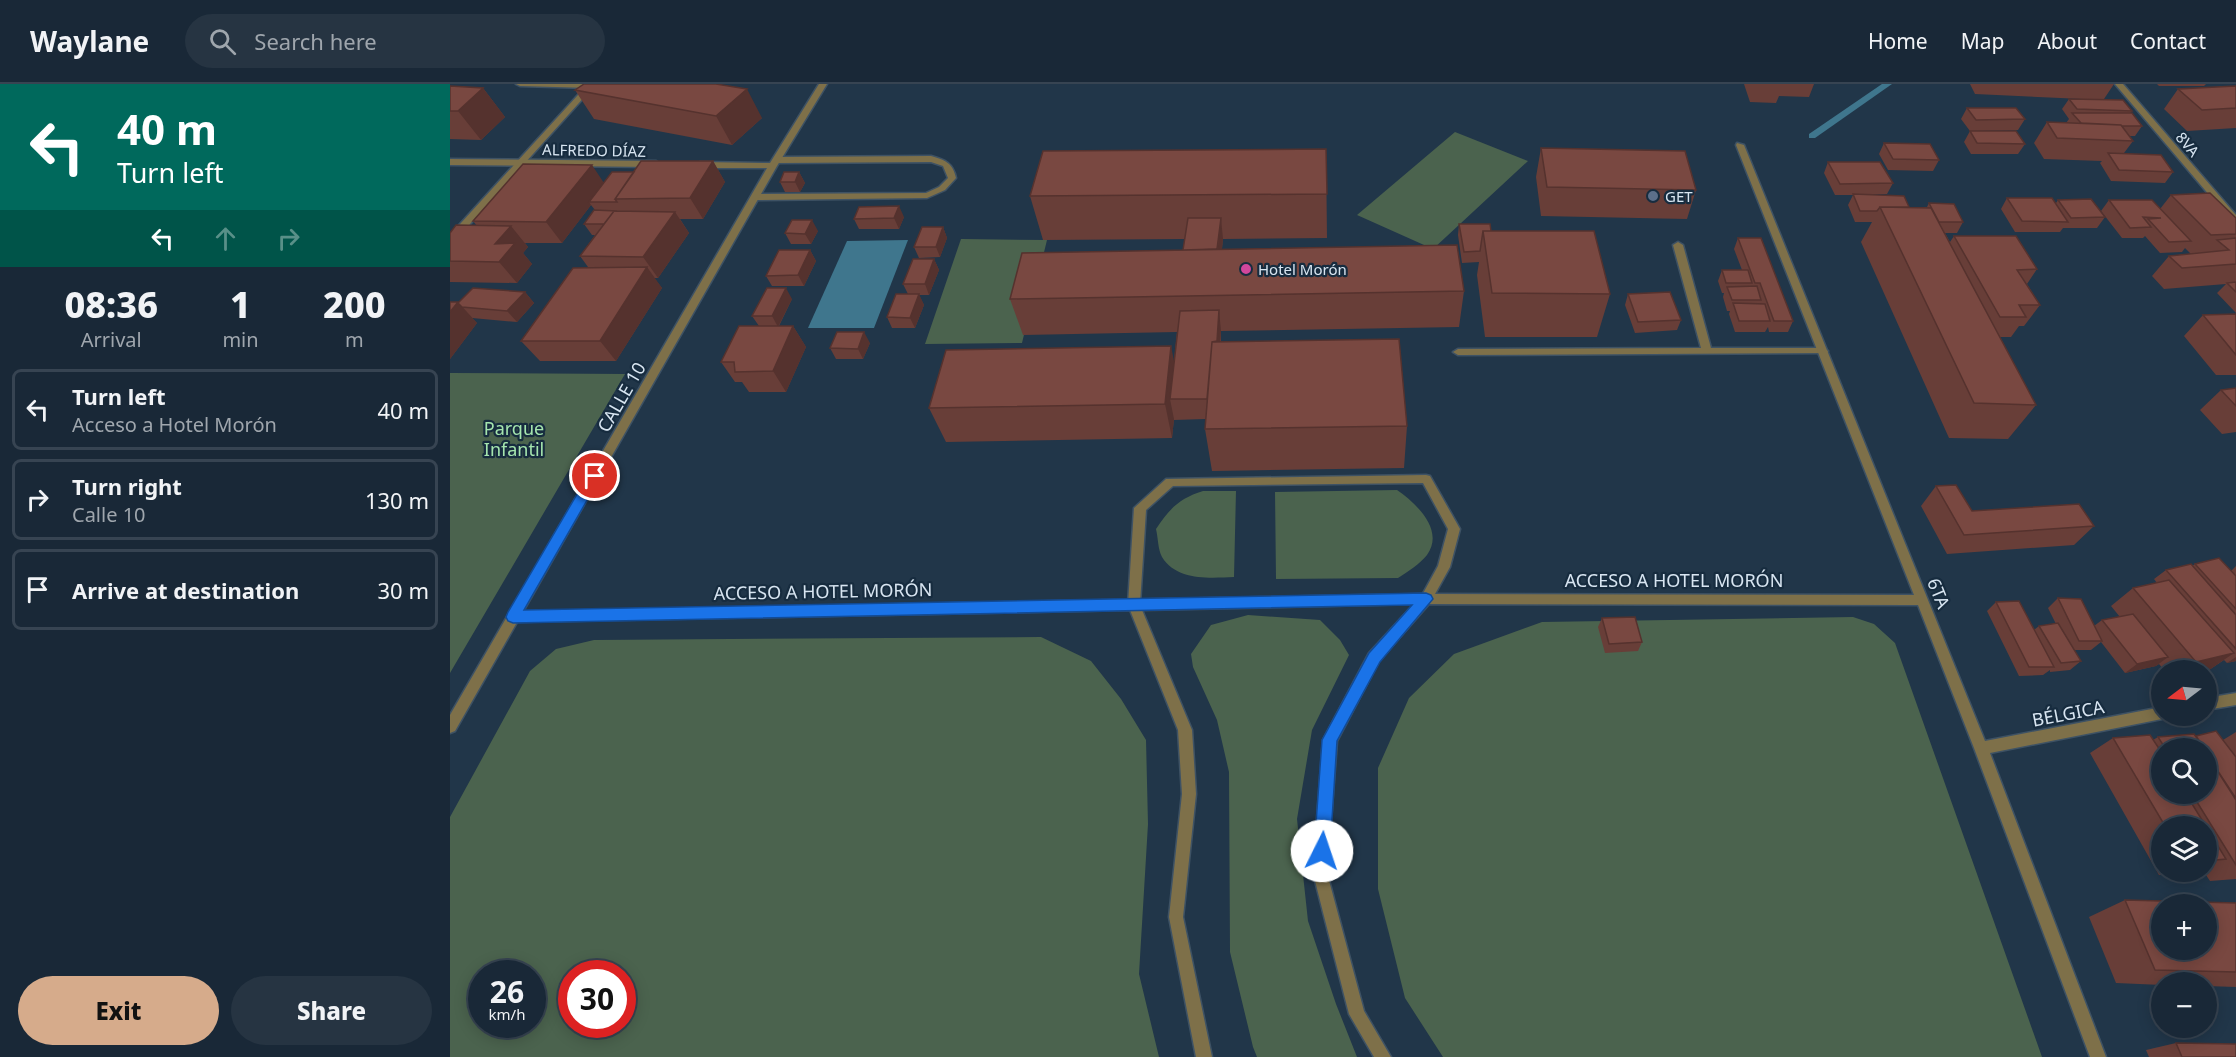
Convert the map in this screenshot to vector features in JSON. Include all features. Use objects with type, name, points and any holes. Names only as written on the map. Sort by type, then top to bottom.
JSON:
[{"type":"street","points":[[520,84],[591,85]]},
{"type":"street","name":"CALLE 10","points":[[450,727],[775,163],[823,84]]},
{"type":"street","name":"8VA","points":[[2119,84],[2236,221]]},
{"type":"street","points":[[450,241],[591,85]]},
{"type":"street","name":"6TA","points":[[1740,145],[1981,748],[2098,1057]]},
{"type":"street","points":[[693,165],[931,159],[944,162],[950,168],[952,178],[946,187],[933,194],[922,196],[756,197]]},
{"type":"street","name":"ALFREDO DÍAZ","points":[[450,162],[670,164]]},
{"type":"street","points":[[1678,245],[1707,351]]},
{"type":"street","points":[[1458,352],[1823,351]]},
{"type":"street","points":[[1204,1057],[1176,917],[1189,794],[1185,730],[1134,604],[1140,508],[1170,482],[1426,480],[1454,529],[1444,567],[1426,599],[1374,657],[1330,740],[1320,873],[1357,1014],[1383,1057]]},
{"type":"street","name":"ACCESO A HOTEL MORÓN","points":[[513,617],[1426,599],[1922,600]]},
{"type":"street","points":[[2217,702],[2236,699]]},
{"type":"street","name":"BÉLGICA","points":[[1981,748],[2151,715]]},
{"type":"green space","points":[[1455,132],[1528,161],[1433,249],[1357,215]]},
{"type":"green space","points":[[961,239],[1047,240],[1022,343],[925,344]]},
{"type":"green space","name":"Parque Infantil","points":[[450,373],[625,374],[450,673]]},
{"type":"green space","points":[[1397,490],[1420,510],[1433,536],[1432,546],[1427,555],[1413,568],[1398,578],[1276,579],[1275,492]]},
{"type":"green space","points":[[1203,491],[1236,491],[1234,577],[1204,577],[1185,574],[1168,565],[1162,557],[1156,529],[1176,505]]},
{"type":"green space","points":[[1248,615],[1320,620],[1340,640],[1349,655],[1312,730],[1297,819],[1308,921],[1357,1057],[1257,1057],[1253,1047],[1230,952],[1229,772],[1217,720],[1193,667],[1191,654],[1211,625]]},
{"type":"green space","points":[[1853,617],[1874,624],[1895,643],[2042,1057],[1443,1057],[1405,998],[1378,889],[1378,768],[1409,698],[1454,654],[1542,622]]},
{"type":"green space","points":[[1041,637],[1091,661],[1121,699],[1146,740],[1148,824],[1139,974],[1159,1057],[450,1057],[450,817],[530,671],[556,649],[594,640]]},
{"type":"water","points":[[908,240],[874,328],[808,328],[847,241]]},
{"type":"building","points":[[584,84],[716,84],[747,89],[716,116],[575,90]]},
{"type":"building","points":[[450,86],[483,88],[458,111],[450,111]]},
{"type":"building","points":[[2236,86],[2236,108],[2202,110],[2178,89]]},
{"type":"building","points":[[2069,99],[2123,100],[2132,111],[2077,109]]},
{"type":"building","points":[[1967,108],[2016,108],[2025,119],[1976,120]]},
{"type":"building","points":[[2072,113],[2132,113],[2142,126],[2081,123]]},
{"type":"building","points":[[2047,122],[2121,125],[2133,141],[2057,138]]},
{"type":"building","points":[[1970,131],[2016,131],[2025,144],[1977,143]]},
{"type":"building","points":[[1884,143],[1930,144],[1939,160],[1893,159]]},
{"type":"building","points":[[1541,148],[1685,151],[1696,190],[1547,187]]},
{"type":"building","points":[[1326,149],[1327,194],[1030,196],[1043,151]]},
{"type":"building","points":[[2108,153],[2161,155],[2173,172],[2119,170]]},
{"type":"building","points":[[641,161],[713,161],[690,198],[615,199]]},
{"type":"building","points":[[1828,162],[1880,162],[1893,183],[1840,184]]},
{"type":"building","points":[[523,164],[592,165],[546,222],[473,221]]},
{"type":"building","points":[[612,172],[634,172],[615,199],[617,202],[589,202]]},
{"type":"building","points":[[784,172],[799,172],[795,182],[780,182]]},
{"type":"building","points":[[2210,193],[2236,218],[2236,234],[2211,235],[2171,195]]},
{"type":"building","points":[[1853,194],[1904,196],[1909,207],[1880,207],[1877,211],[1860,211]]},
{"type":"building","points":[[2007,198],[2052,198],[2068,222],[2022,221]]},
{"type":"building","points":[[2091,199],[2105,217],[2071,218],[2058,200]]},
{"type":"building","points":[[2109,200],[2152,200],[2191,241],[2169,242],[2148,219],[2161,218],[2143,217],[2151,227],[2130,228]]},
{"type":"building","points":[[1929,203],[1954,204],[1963,222],[1939,222]]},
{"type":"building","points":[[899,206],[894,218],[854,219],[859,207]]},
{"type":"building","points":[[1880,207],[1931,208],[2036,405],[1974,403]]},
{"type":"building","points":[[594,210],[617,211],[614,211],[604,224],[584,224]]},
{"type":"building","points":[[614,211],[675,212],[643,257],[580,256]]},
{"type":"building","points":[[1188,218],[1221,218],[1217,249],[1183,250]]},
{"type":"building","points":[[792,220],[812,220],[805,234],[785,233]]},
{"type":"building","points":[[1459,224],[1490,224],[1491,231],[1483,231],[1480,251],[1464,252]]},
{"type":"building","points":[[456,225],[511,226],[495,244],[515,243],[499,262],[450,261],[450,233]]},
{"type":"building","points":[[922,227],[943,227],[936,247],[914,247]]},
{"type":"building","points":[[1483,231],[1594,231],[1610,294],[1492,293]]},
{"type":"building","points":[[1954,236],[2016,236],[2037,269],[2017,270],[2040,305],[2019,305],[2026,317],[2000,317]]},
{"type":"building","points":[[1738,238],[1761,238],[1793,321],[1774,321],[1760,283],[1755,283]]},
{"type":"building","points":[[2236,238],[2236,264],[2182,268],[2169,256],[2229,250],[2217,240]]},
{"type":"building","points":[[1457,245],[1464,291],[1010,299],[1022,253]]},
{"type":"building","points":[[779,250],[810,250],[798,275],[766,276]]},
{"type":"building","points":[[913,259],[934,259],[925,284],[903,284]]},
{"type":"building","points":[[647,267],[600,341],[521,341],[573,268]]},
{"type":"building","points":[[1722,270],[1748,270],[1752,283],[1726,283]]},
{"type":"building","points":[[2236,282],[2236,292],[2227,283]]},
{"type":"building","points":[[1757,286],[1761,300],[1732,300],[1727,287]]},
{"type":"building","points":[[473,288],[525,292],[507,311],[462,307],[458,303]]},
{"type":"building","points":[[767,288],[786,288],[772,316],[752,316]]},
{"type":"building","points":[[1670,292],[1681,320],[1638,322],[1628,294]]},
{"type":"building","points":[[896,294],[919,294],[910,318],[887,317]]},
{"type":"building","points":[[450,302],[458,302],[450,312]]},
{"type":"building","points":[[1733,303],[1765,304],[1770,321],[1739,321]]},
{"type":"building","points":[[1219,310],[1217,341],[1212,342],[1207,399],[1170,399],[1180,311]]},
{"type":"building","points":[[2236,314],[2236,355],[2203,315]]},
{"type":"building","points":[[739,326],[793,326],[773,371],[735,372],[734,362],[721,362]]},
{"type":"building","points":[[837,332],[864,332],[858,349],[830,348]]},
{"type":"building","points":[[1399,339],[1407,426],[1205,429],[1212,342]]},
{"type":"building","points":[[1171,346],[1165,404],[929,408],[946,350]]},
{"type":"building","points":[[2236,388],[2236,406],[2221,390]]},
{"type":"building","points":[[1956,485],[1972,511],[2079,504],[2094,526],[1964,535],[1936,486]]},
{"type":"building","points":[[2219,558],[2236,576],[2236,609],[2195,564]]},
{"type":"building","points":[[2191,564],[2236,615],[2236,649],[2166,570]]},
{"type":"building","points":[[2169,580],[2234,653],[2194,660],[2133,588]]},
{"type":"building","points":[[2058,598],[2081,599],[2102,641],[2079,641]]},
{"type":"building","points":[[2019,601],[2054,667],[2029,667],[1996,602]]},
{"type":"building","points":[[2133,614],[2168,657],[2137,664],[2102,620]]},
{"type":"building","points":[[1635,617],[1642,642],[1609,644],[1602,618]]},
{"type":"building","points":[[2058,623],[2081,661],[2061,663],[2039,626]]},
{"type":"building","points":[[2216,731],[2236,757],[2236,797],[2217,770],[2217,738],[2197,738],[2196,736]]},
{"type":"building","points":[[2194,734],[2197,738],[2159,738]]},
{"type":"building","points":[[2150,735],[2152,738],[2151,802],[2113,738]]},
{"type":"building","points":[[2217,770],[2236,800],[2236,865],[2217,834],[2217,816],[2206,816],[2198,804],[2217,804]]},
{"type":"building","points":[[2152,804],[2192,804],[2200,816],[2159,816]]},
{"type":"building","points":[[2217,845],[2226,859],[2217,860]]},
{"type":"building","points":[[2125,900],[2151,901],[2151,960],[2217,960],[2217,902],[2236,903],[2236,972],[2155,970]]},
{"type":"building","points":[[2176,1043],[2236,1044],[2236,1057],[2182,1057]]},
{"type":"waterway","points":[[1812,136],[1888,84]]},
{"type":"place","name":"GET","points":[[1653,196]]},
{"type":"place","name":"Hotel Morón","points":[[1246,269]]},
{"type":"route","points":[[595,476],[513,617],[1426,599],[1374,657],[1330,740],[1322,851]]}]
